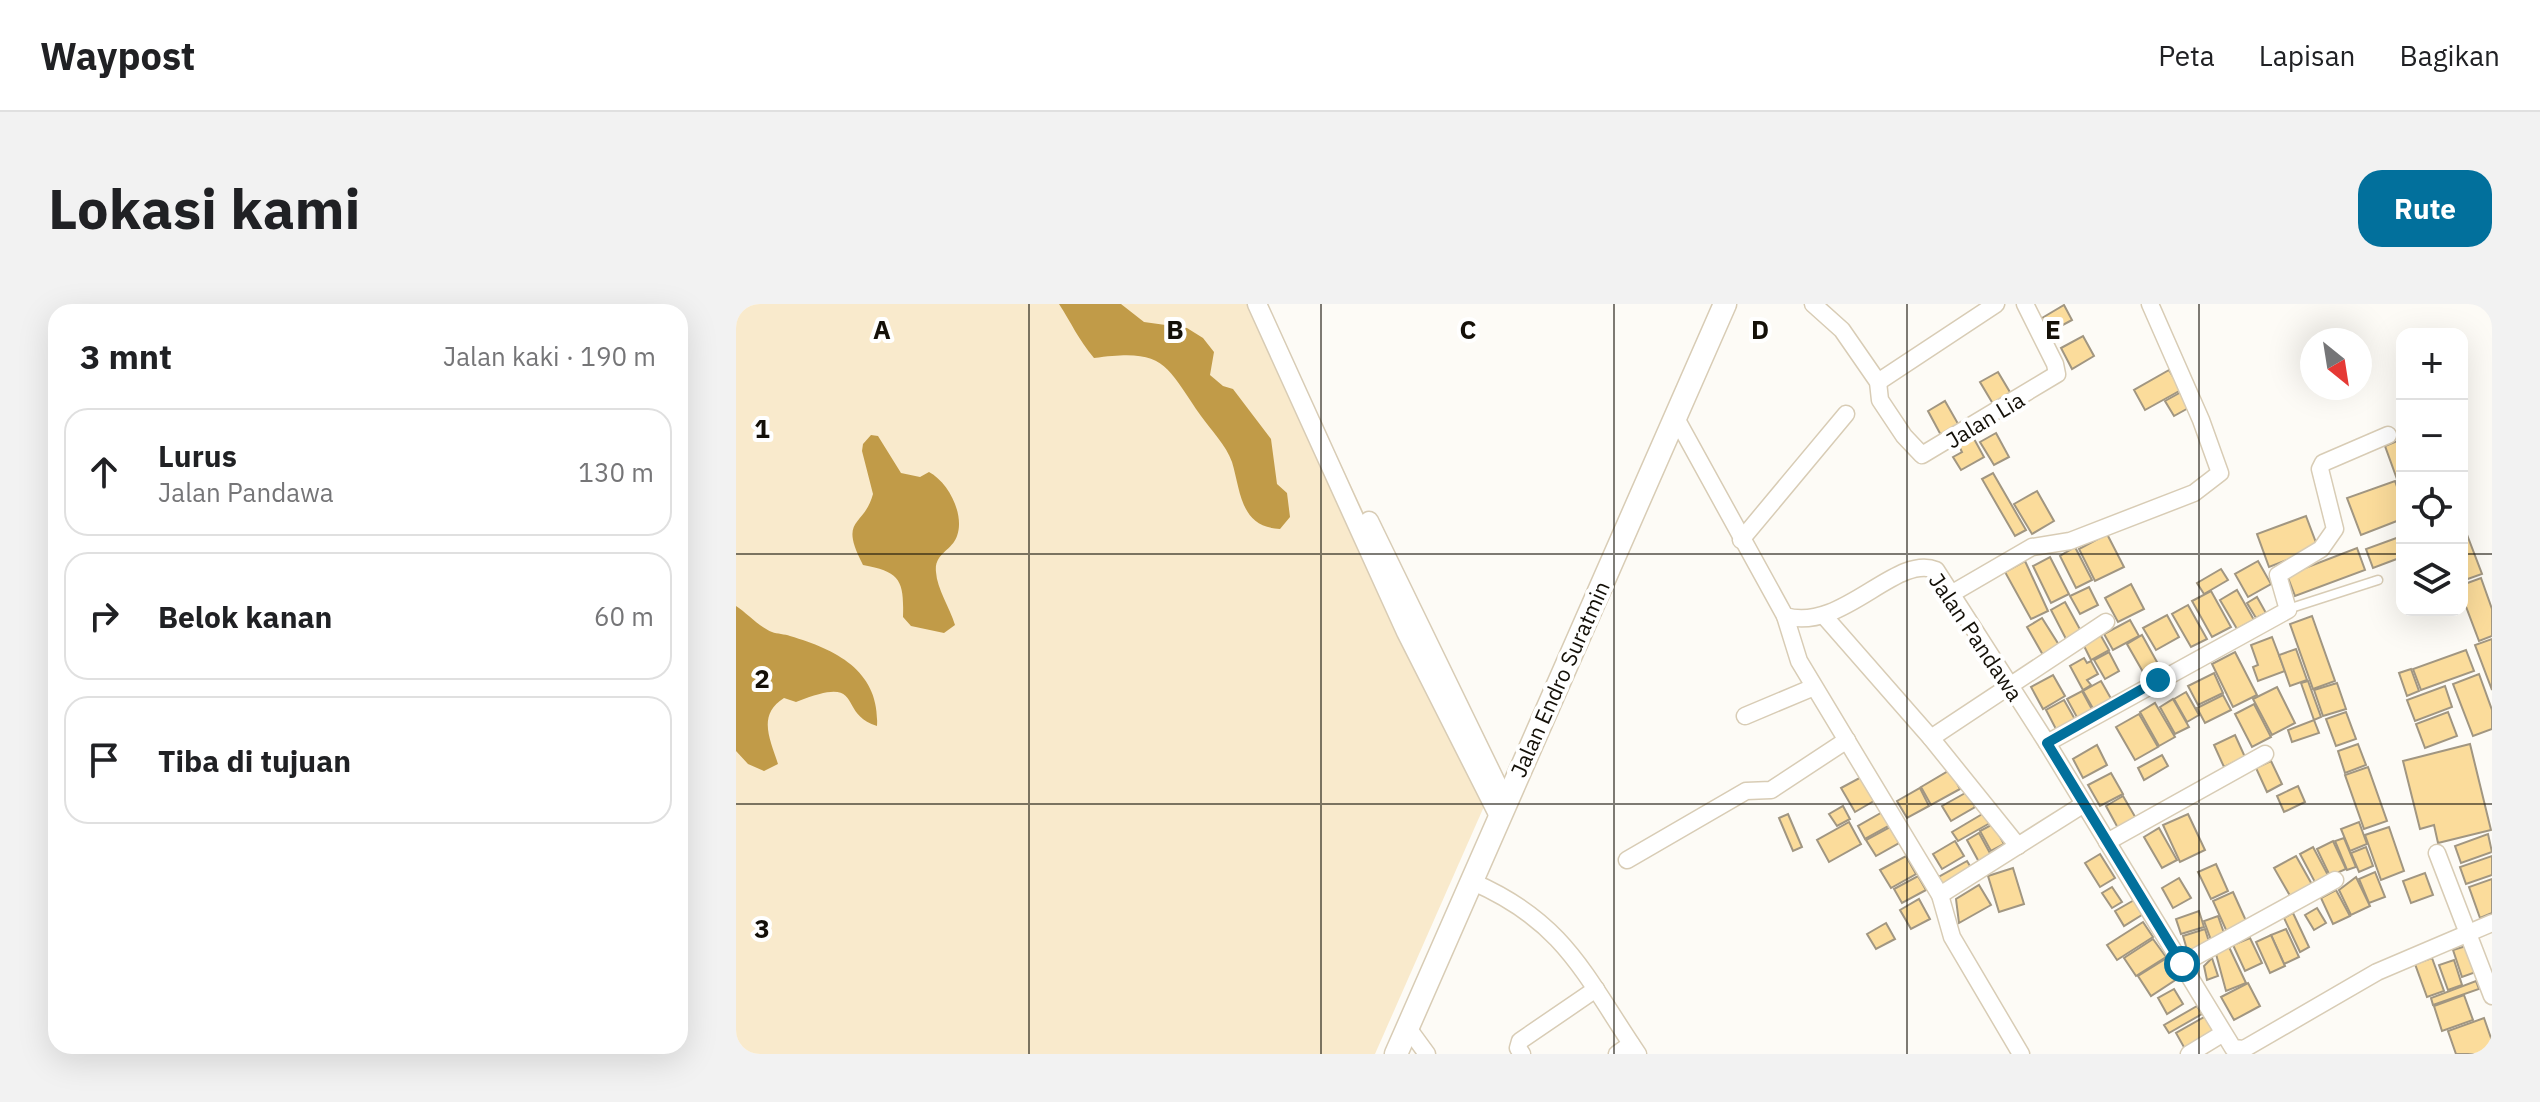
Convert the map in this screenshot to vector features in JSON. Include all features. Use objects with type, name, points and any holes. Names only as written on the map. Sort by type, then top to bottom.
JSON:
[{"type":"main road","name":"Jalan Endro Suratmin","points":[[1396,1054],[1725,304]]},
{"type":"street","points":[[1257,304],[1406,632],[1502,809]]},
{"type":"street","points":[[1270,304],[1502,809]]},
{"type":"street","name":"Jalan Lia","points":[[1813,304],[1842,330],[1878,382],[1880,400],[1904,436],[1918,454],[1927,455],[2057,374],[2025,304]]},
{"type":"street","points":[[1878,382],[1996,304]]},
{"type":"street","points":[[1951,594],[2032,547],[2070,541],[2194,493],[2217,478],[2220,465],[2150,304]]},
{"type":"street","points":[[1741,540],[1846,414]]},
{"type":"street","points":[[1676,418],[1785,616],[1799,661],[1940,895],[1947,927],[2021,1054]]},
{"type":"street","points":[[2047,743],[2288,610],[2278,575],[2321,549],[2335,529],[2320,469],[2323,463],[2388,435]]},
{"type":"street","name":"Jalan Pandawa","points":[[1825,617],[1899,575],[1923,567],[1936,570],[2047,743],[2222,1034]]},
{"type":"street","points":[[1785,616],[1807,620],[1825,617],[1931,738],[2018,846]]},
{"type":"street","points":[[1931,738],[2106,622]]},
{"type":"street","points":[[1745,716],[1814,687]]},
{"type":"street","points":[[1627,860],[1746,791],[1771,790],[1847,740]]},
{"type":"street","points":[[2107,842],[2265,754]]},
{"type":"street","points":[[1940,895],[2084,804]]},
{"type":"street","points":[[2437,853],[2492,996]]},
{"type":"street","points":[[2182,964],[2335,880]]},
{"type":"street","points":[[1471,887],[1527,913],[1572,953],[1635,1049],[1617,1054]]},
{"type":"street","points":[[2189,1054],[2222,1034],[2233,1048],[2244,1049],[2377,972],[2492,923]]},
{"type":"street","points":[[1522,1054],[1518,1048],[1520,1041],[1596,989]]},
{"type":"street","points":[[1408,1028],[1427,1054]]},
{"type":"lane","points":[[2288,610],[2378,580]]},
{"type":"shaded area","points":[[736,304],[1265,304],[1493,786],[1375,1054],[736,1054]]},
{"type":"shaded area","points":[[1059,304],[1121,304],[1144,322],[1187,328],[1203,338],[1214,352],[1210,375],[1223,386],[1233,389],[1271,439],[1277,484],[1287,493],[1290,517],[1280,529],[1267,527],[1250,515],[1244,506],[1226,450],[1170,372],[1150,358],[1118,355],[1094,358]]},
{"type":"shaded area","points":[[871,435],[878,436],[901,473],[920,477],[929,472],[943,483],[957,509],[957,536],[940,556],[936,566],[939,585],[955,625],[944,633],[911,626],[903,617],[903,595],[898,580],[885,571],[863,565],[856,550],[853,530],[873,494],[862,451],[863,444]]},
{"type":"shaded area","points":[[736,606],[767,630],[824,648],[853,666],[871,691],[877,726],[864,720],[842,693],[818,694],[796,702],[784,698],[768,720],[769,737],[778,764],[764,771],[748,764],[736,751]]},
{"type":"building","points":[[2064,305],[2072,320],[2050,332],[2042,318]]},
{"type":"building","points":[[2083,336],[2094,356],[2072,369],[2061,348]]},
{"type":"building","points":[[2169,370],[2181,390],[2145,410],[2134,390]]},
{"type":"building","points":[[1998,372],[2014,399],[1996,409],[1980,382]]},
{"type":"building","points":[[2183,391],[2192,406],[2174,416],[2165,401]]},
{"type":"building","points":[[1945,401],[1961,429],[1943,439],[1928,411]]},
{"type":"building","points":[[1996,433],[2009,457],[1994,465],[1980,442]]},
{"type":"building","points":[[1973,437],[1984,457],[1961,470],[1953,457],[1962,452],[1959,446]]},
{"type":"building","points":[[2396,441],[2396,476],[2385,446]]},
{"type":"building","points":[[1993,473],[2026,530],[2015,536],[1982,479]]},
{"type":"building","points":[[2395,481],[2396,521],[2361,535],[2347,498]]},
{"type":"building","points":[[2037,491],[2054,521],[2032,534],[2014,504]]},
{"type":"building","points":[[2306,516],[2318,548],[2269,567],[2257,534]]},
{"type":"building","points":[[2107,534],[2124,567],[2095,581],[2079,549]]},
{"type":"building","points":[[2468,537],[2482,574],[2468,579]]},
{"type":"building","points":[[2396,538],[2396,559],[2373,568],[2366,549]]},
{"type":"building","points":[[2075,547],[2092,580],[2076,588],[2060,556]]},
{"type":"building","points":[[2357,548],[2365,570],[2295,596],[2287,575]]},
{"type":"building","points":[[2050,557],[2069,594],[2051,603],[2033,566]]},
{"type":"building","points":[[2025,561],[2048,611],[2031,619],[2005,572]]},
{"type":"building","points":[[2258,561],[2271,584],[2248,597],[2235,574]]},
{"type":"building","points":[[2221,569],[2228,580],[2204,594],[2197,583]]},
{"type":"building","points":[[2481,578],[2492,609],[2492,636],[2479,641],[2468,612],[2468,583]]},
{"type":"building","points":[[2131,584],[2144,609],[2118,622],[2105,598]]},
{"type":"building","points":[[2089,587],[2098,605],[2080,614],[2070,596]]},
{"type":"building","points":[[2237,590],[2254,620],[2237,629],[2220,600]]},
{"type":"building","points":[[2211,591],[2231,627],[2212,637],[2192,601]]},
{"type":"building","points":[[2257,597],[2266,613],[2256,618],[2247,603]]},
{"type":"building","points":[[2065,602],[2082,633],[2067,641],[2051,610]]},
{"type":"building","points":[[2188,605],[2207,639],[2191,647],[2172,614]]},
{"type":"building","points":[[2167,615],[2179,637],[2156,650],[2143,628]]},
{"type":"building","points":[[2312,616],[2335,681],[2313,689],[2290,624]]},
{"type":"building","points":[[2042,618],[2059,645],[2043,655],[2027,627]]},
{"type":"building","points":[[2130,620],[2139,636],[2113,650],[2104,634]]},
{"type":"building","points":[[2100,634],[2109,650],[2091,660],[2083,644]]},
{"type":"building","points":[[2142,635],[2162,671],[2147,679],[2127,644]]},
{"type":"building","points":[[2272,637],[2285,671],[2258,681],[2253,667],[2258,665],[2251,645]]},
{"type":"building","points":[[2492,639],[2492,690],[2475,645]]},
{"type":"building","points":[[2296,649],[2307,680],[2290,686],[2279,655]]},
{"type":"building","points":[[2466,650],[2474,671],[2421,690],[2413,669]]},
{"type":"building","points":[[2109,652],[2119,671],[2105,679],[2094,660]]},
{"type":"building","points":[[2235,652],[2257,695],[2233,707],[2212,664]]},
{"type":"building","points":[[2084,658],[2087,663],[2091,661],[2098,674],[2087,680],[2091,685],[2083,690],[2070,666]]},
{"type":"building","points":[[2411,669],[2419,691],[2407,696],[2399,673]]},
{"type":"building","points":[[2214,673],[2223,693],[2198,705],[2188,686]]},
{"type":"building","points":[[2479,674],[2492,710],[2492,729],[2473,736],[2453,684]]},
{"type":"building","points":[[2053,675],[2065,696],[2043,709],[2031,687]]},
{"type":"building","points":[[2101,681],[2113,702],[2095,712],[2083,691]]},
{"type":"building","points":[[2308,681],[2321,717],[2314,720],[2301,683]]},
{"type":"building","points":[[2337,683],[2346,709],[2323,716],[2314,690]]},
{"type":"building","points":[[2445,686],[2452,707],[2415,721],[2407,700]]},
{"type":"building","points":[[2277,687],[2295,723],[2272,735],[2253,699]]},
{"type":"building","points":[[2082,691],[2094,713],[2079,721],[2067,699]]},
{"type":"building","points":[[2186,692],[2199,715],[2187,722],[2174,699]]},
{"type":"building","points":[[2223,695],[2231,710],[2205,723],[2197,708]]},
{"type":"building","points":[[2173,699],[2189,727],[2175,734],[2160,707]]},
{"type":"building","points":[[2064,700],[2077,723],[2058,733],[2046,710]]},
{"type":"building","points":[[2155,703],[2175,737],[2159,746],[2140,712]]},
{"type":"building","points":[[2254,704],[2271,737],[2252,747],[2235,714]]},
{"type":"building","points":[[2346,712],[2356,739],[2336,746],[2326,719]]},
{"type":"building","points":[[2448,712],[2457,736],[2425,748],[2416,724]]},
{"type":"building","points":[[2139,714],[2158,747],[2135,760],[2116,727]]},
{"type":"building","points":[[2314,720],[2319,733],[2292,742],[2288,730]]},
{"type":"building","points":[[2235,735],[2245,757],[2224,767],[2214,745]]},
{"type":"building","points":[[2358,744],[2366,765],[2345,773],[2338,751]]},
{"type":"building","points":[[2470,744],[2491,830],[2438,843],[2434,825],[2420,829],[2403,761]]},
{"type":"building","points":[[2097,745],[2107,765],[2083,778],[2073,759]]},
{"type":"building","points":[[2162,755],[2168,766],[2144,780],[2138,768]]},
{"type":"building","points":[[2271,761],[2282,784],[2267,792],[2256,768]]},
{"type":"building","points":[[2368,767],[2387,821],[2364,829],[2345,775]]},
{"type":"building","points":[[1950,770],[1960,789],[1931,805],[1921,787]]},
{"type":"building","points":[[2111,773],[2123,794],[2100,806],[2088,785]]},
{"type":"building","points":[[1865,775],[1879,798],[1855,812],[1841,788]]},
{"type":"building","points":[[2298,786],[2305,802],[2284,812],[2277,796]]},
{"type":"building","points":[[1920,788],[1929,806],[1907,818],[1897,801]]},
{"type":"building","points":[[1967,792],[1975,807],[1951,821],[1942,806]]},
{"type":"building","points":[[2123,796],[2137,820],[2119,830],[2106,806]]},
{"type":"building","points":[[1843,806],[1850,819],[1837,826],[1829,814]]},
{"type":"building","points":[[1886,810],[1894,823],[1865,839],[1858,826]]},
{"type":"building","points":[[1984,813],[1990,823],[1958,841],[1952,832]]},
{"type":"building","points":[[1788,814],[1802,847],[1793,851],[1779,818]]},
{"type":"building","points":[[2188,814],[2205,850],[2180,862],[2163,825]]},
{"type":"building","points":[[1849,822],[1861,844],[1829,862],[1817,840]]},
{"type":"building","points":[[2359,822],[2367,844],[2350,851],[2341,829]]},
{"type":"building","points":[[1993,824],[2004,844],[1991,851],[1980,831]]},
{"type":"building","points":[[1890,827],[1899,843],[1876,856],[1866,840]]},
{"type":"building","points":[[2389,827],[2404,871],[2381,880],[2365,835]]},
{"type":"building","points":[[2159,828],[2177,860],[2162,868],[2144,837]]},
{"type":"building","points":[[1979,833],[1991,855],[1979,862],[1967,840]]},
{"type":"building","points":[[2488,834],[2492,852],[2461,863],[2455,846]]},
{"type":"building","points":[[2344,838],[2356,867],[2347,870],[2335,841]]},
{"type":"building","points":[[1955,841],[1964,856],[1942,869],[1933,854]]},
{"type":"building","points":[[2333,841],[2346,869],[2330,876],[2317,849]]},
{"type":"building","points":[[2313,847],[2330,879],[2317,886],[2300,854]]},
{"type":"building","points":[[2366,847],[2373,866],[2359,872],[2351,853]]},
{"type":"building","points":[[2100,854],[2115,878],[2100,887],[2085,863]]},
{"type":"building","points":[[1906,856],[1916,874],[1891,888],[1880,870]]},
{"type":"building","points":[[2296,856],[2314,888],[2293,901],[2274,868]]},
{"type":"building","points":[[2492,856],[2492,875],[2466,884],[2460,867]]},
{"type":"building","points":[[1967,861],[1973,871],[1940,889],[1935,879]]},
{"type":"building","points":[[2216,864],[2228,891],[2211,899],[2198,872]]},
{"type":"building","points":[[2013,868],[2024,904],[1999,912],[1988,876]]},
{"type":"building","points":[[2375,872],[2385,897],[2369,903],[2359,879]]},
{"type":"building","points":[[2425,873],[2433,895],[2411,903],[2403,881]]},
{"type":"building","points":[[1918,876],[1926,890],[1902,903],[1894,889]]},
{"type":"building","points":[[2356,877],[2370,906],[2351,915],[2339,890]]},
{"type":"building","points":[[2179,878],[2191,898],[2173,908],[2162,888]]},
{"type":"building","points":[[2492,879],[2492,913],[2480,918],[2469,887]]},
{"type":"building","points":[[1979,885],[1991,905],[1959,923],[1956,899]]},
{"type":"building","points":[[2112,887],[2122,902],[2112,908],[2102,893]]},
{"type":"building","points":[[2336,890],[2350,916],[2333,924],[2321,898]]},
{"type":"building","points":[[2233,892],[2247,923],[2227,932],[2213,901]]},
{"type":"building","points":[[1919,899],[1930,919],[1911,929],[1900,910]]},
{"type":"building","points":[[2136,899],[2145,913],[2124,926],[2115,911]]},
{"type":"building","points":[[2317,908],[2326,923],[2314,930],[2305,915]]},
{"type":"building","points":[[2199,911],[2204,927],[2181,934],[2176,919]]},
{"type":"building","points":[[2293,913],[2309,947],[2300,952],[2284,918]]},
{"type":"building","points":[[2218,916],[2225,936],[2211,940],[2204,921]]},
{"type":"building","points":[[2143,922],[2153,937],[2117,960],[2107,945]]},
{"type":"building","points":[[1886,923],[1895,939],[1876,949],[1867,934]]},
{"type":"building","points":[[2205,929],[2210,945],[2188,953],[2183,936]]},
{"type":"building","points":[[2286,929],[2299,957],[2284,964],[2271,935]]},
{"type":"building","points":[[2271,935],[2285,966],[2270,973],[2256,942]]},
{"type":"building","points":[[2250,938],[2262,963],[2245,971],[2233,945]]},
{"type":"building","points":[[2153,939],[2166,957],[2136,976],[2124,958]]},
{"type":"building","points":[[2466,946],[2476,972],[2462,977],[2453,950]]},
{"type":"building","points":[[2229,947],[2246,983],[2226,991],[2216,954]]},
{"type":"building","points":[[2170,956],[2183,975],[2151,996],[2138,976]]},
{"type":"building","points":[[2212,958],[2218,976],[2207,980],[2204,966]]},
{"type":"building","points":[[2432,958],[2444,991],[2427,997],[2415,964]]},
{"type":"building","points":[[2454,960],[2462,985],[2448,990],[2439,965]]},
{"type":"building","points":[[2476,981],[2479,989],[2433,1005],[2431,998]]},
{"type":"building","points":[[2248,983],[2260,1006],[2234,1020],[2221,997]]},
{"type":"building","points":[[2174,989],[2183,1004],[2167,1014],[2158,998]]},
{"type":"building","points":[[2464,995],[2473,1020],[2442,1031],[2434,1006]]},
{"type":"building","points":[[2197,1006],[2202,1014],[2169,1033],[2164,1025]]},
{"type":"building","points":[[2206,1016],[2215,1032],[2185,1049],[2176,1033]]},
{"type":"building","points":[[2484,1018],[2492,1041],[2492,1054],[2456,1054],[2448,1031]]},
{"type":"route","points":[[2158,680],[2047,743],[2182,964]]}]
